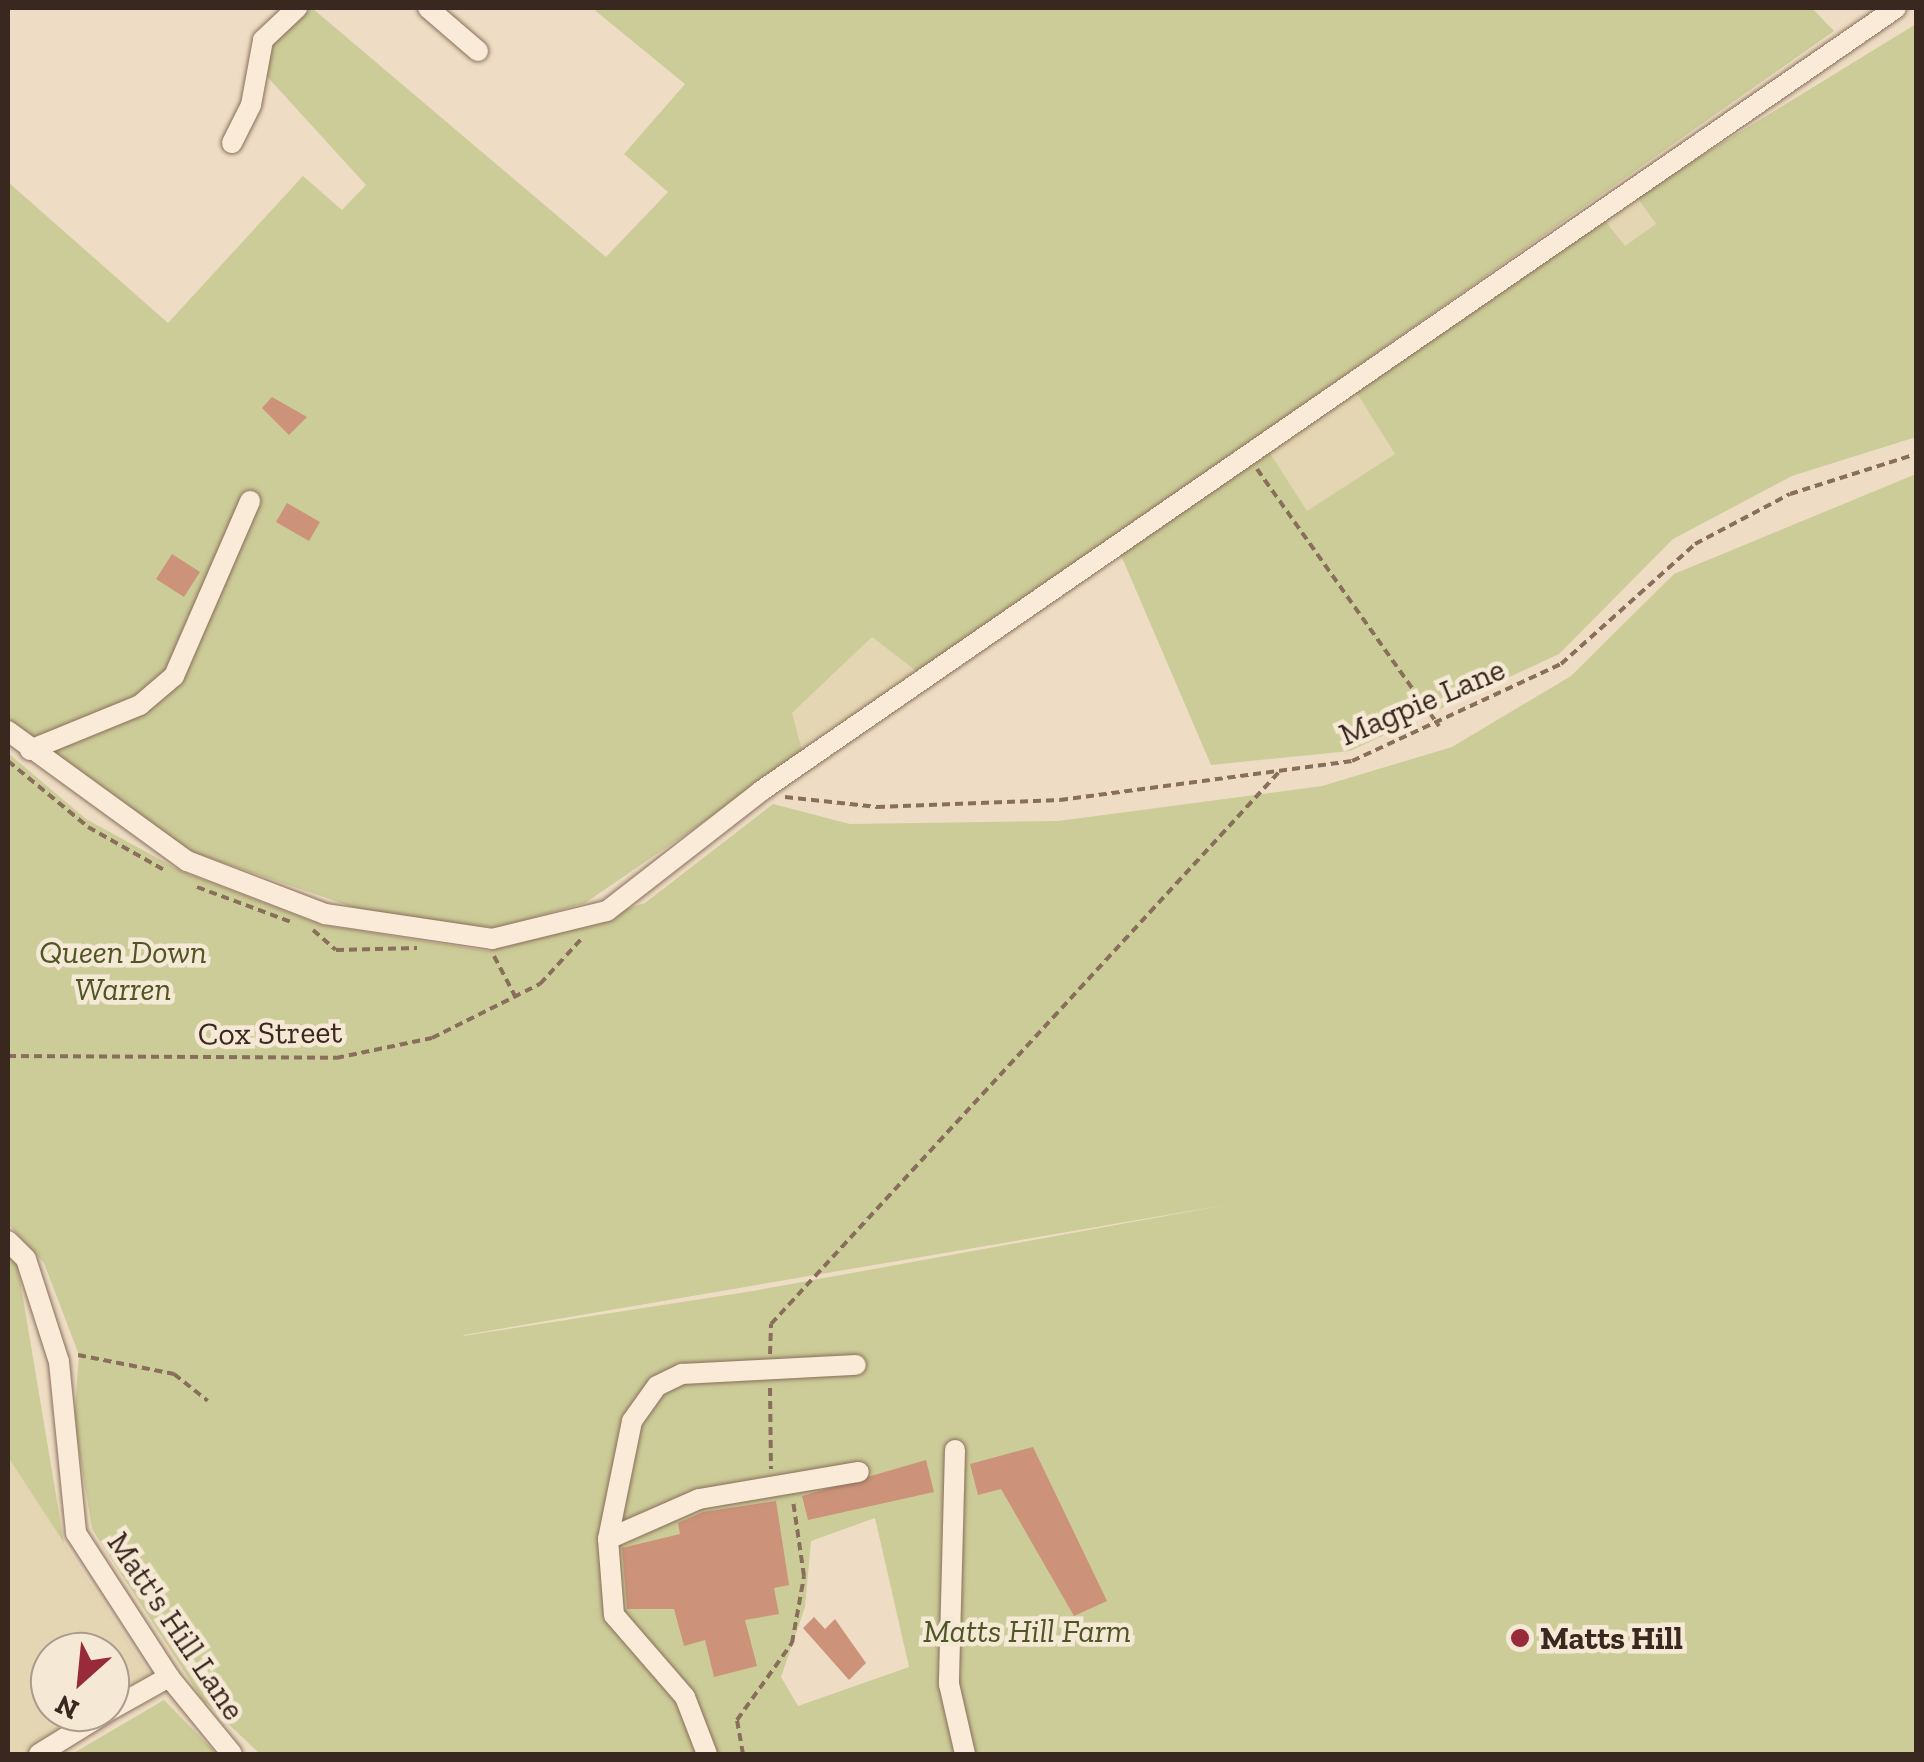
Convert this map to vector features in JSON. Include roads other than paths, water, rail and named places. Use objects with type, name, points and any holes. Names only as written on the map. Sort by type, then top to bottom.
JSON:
[{"type":"street","points":[[232,143],[252,106],[263,40],[296,8]]},
{"type":"street","points":[[428,8],[478,51]]},
{"type":"street","points":[[8,731],[187,861],[325,914],[492,939],[607,912],[761,791],[1896,8]]},
{"type":"street","points":[[30,750],[140,705],[174,676],[250,501]]},
{"type":"street","name":"Matt's Hill Lane","points":[[8,1241],[26,1259],[60,1362],[76,1533],[169,1677],[232,1754]]},
{"type":"street","points":[[707,1754],[685,1697],[614,1615],[608,1539],[632,1421],[657,1386],[682,1374],[769,1366],[856,1365]]},
{"type":"street","points":[[956,1450],[950,1684],[966,1754]]},
{"type":"street","points":[[608,1539],[699,1500],[859,1472]]},
{"type":"street","points":[[130,1699],[169,1677]]},
{"type":"street","points":[[39,1754],[75,1732]]},
{"type":"place","name":"Matts Hill","points":[[1520,1638]]},
{"type":"park label","name":"Queen Down Warren","points":[[123,972]]},
{"type":"park label","name":"Matts Hill Farm","points":[[1027,1631]]}]
